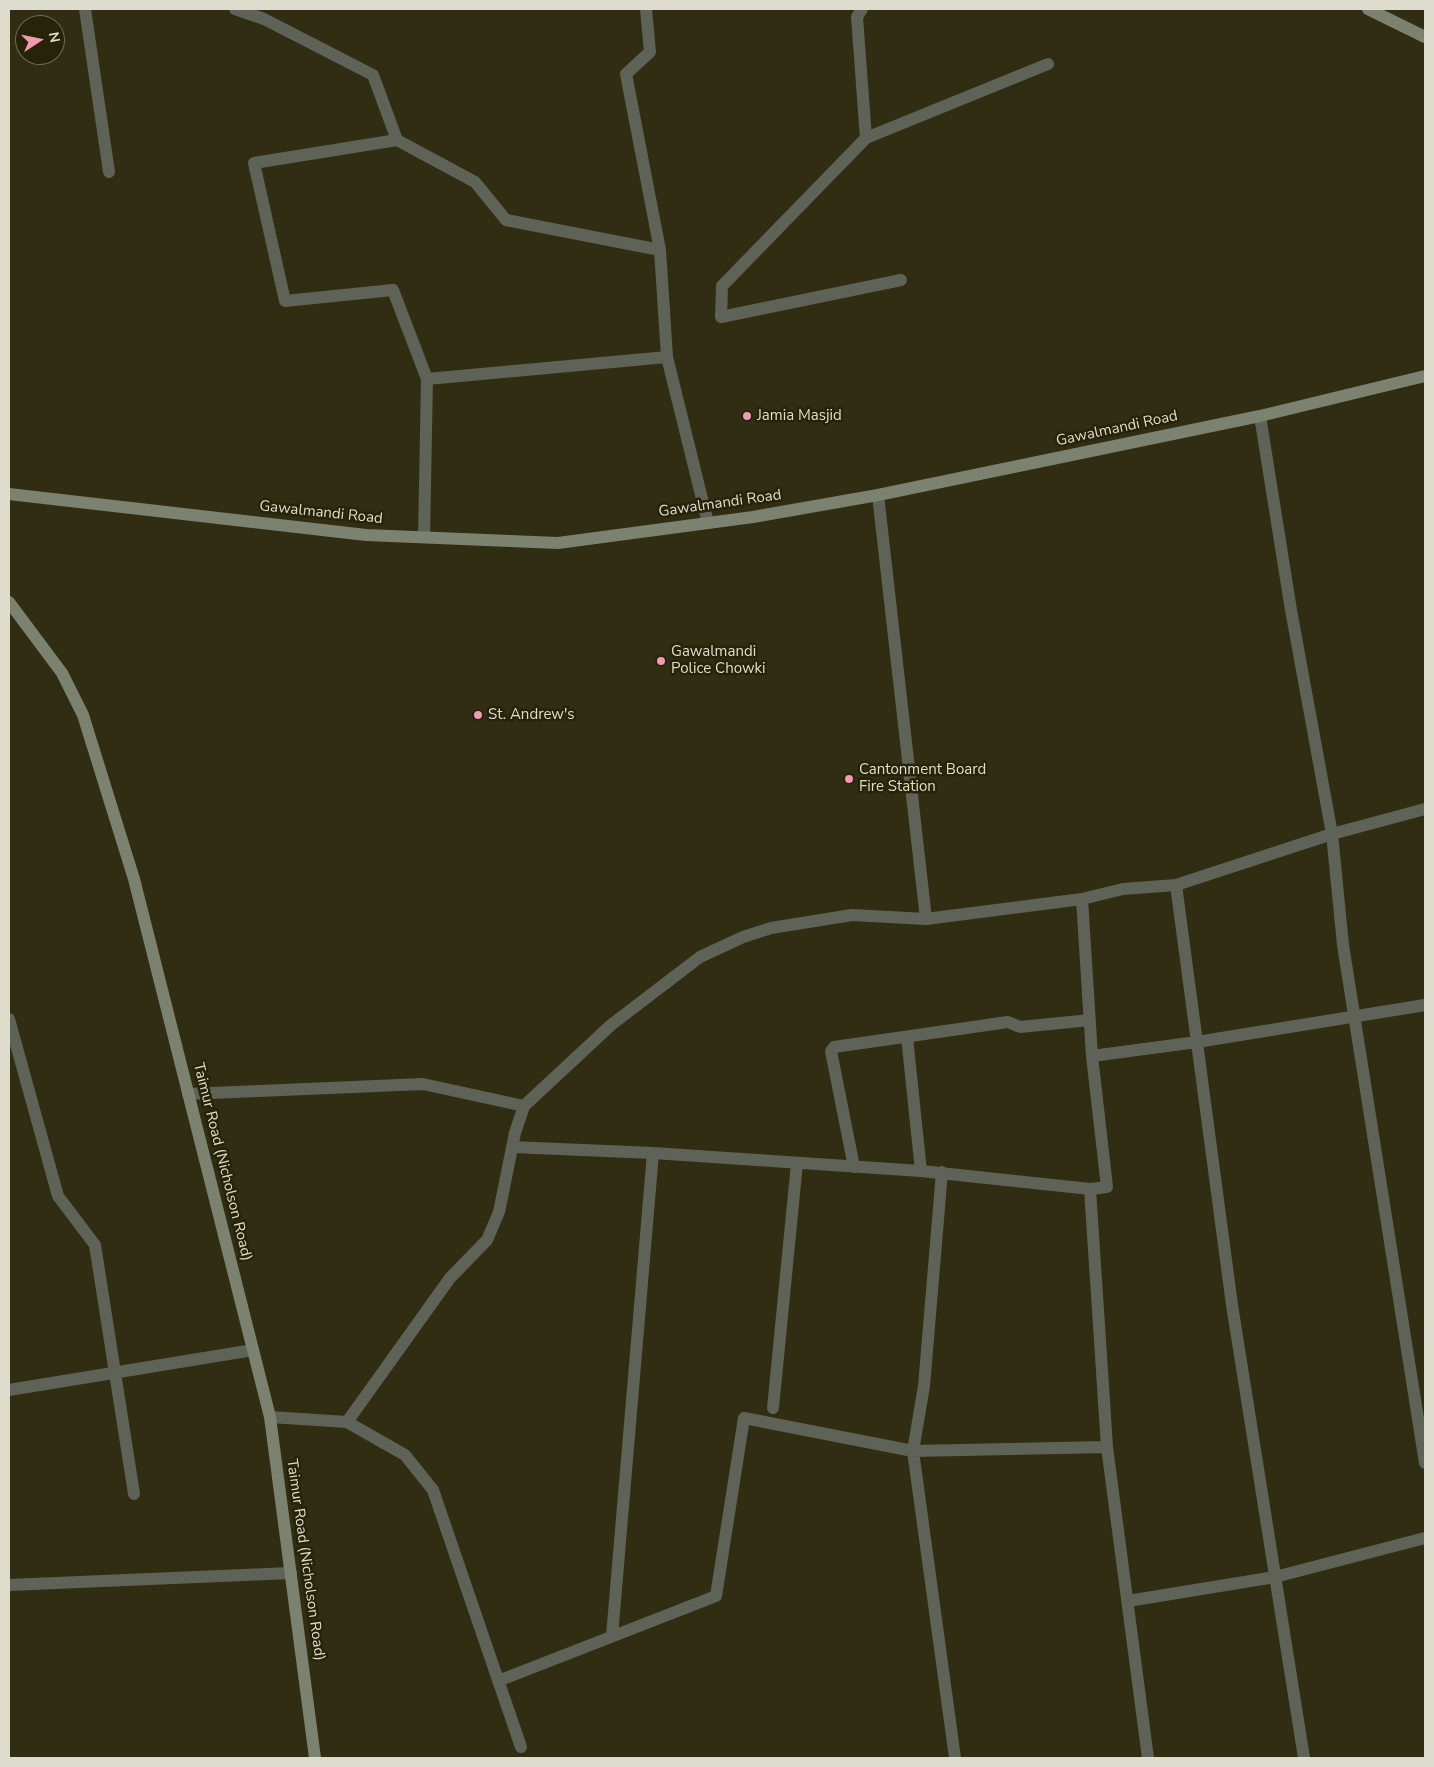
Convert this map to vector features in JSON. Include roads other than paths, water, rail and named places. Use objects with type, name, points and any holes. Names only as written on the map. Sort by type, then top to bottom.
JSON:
[{"type":"street","points":[[86,9],[109,172]]},
{"type":"street","points":[[235,9],[264,19],[373,75],[397,140]]},
{"type":"street","points":[[646,9],[650,52],[626,74],[660,250],[667,357],[708,523]]},
{"type":"street","points":[[862,9],[857,17],[866,138]]},
{"type":"street","points":[[1368,9],[1425,36]]},
{"type":"street","points":[[901,280],[722,317],[722,286],[866,138],[1048,64]]},
{"type":"street","points":[[424,537],[427,380],[393,290],[285,301],[254,163],[397,140],[475,182],[506,220],[660,250]]},
{"type":"street","points":[[427,380],[667,357]]},
{"type":"street","name":"Gawalmandi Road","points":[[9,494],[366,535],[558,544],[753,517],[878,495],[1260,416],[1425,376]]},
{"type":"street","points":[[1260,416],[1291,610],[1332,834],[1343,945],[1425,1463]]},
{"type":"street","points":[[878,495],[926,919]]},
{"type":"street","name":"Taimur Road (Nicholson Road)","points":[[9,602],[62,673],[83,715],[134,879],[270,1417],[315,1758]]},
{"type":"street","points":[[347,1422],[450,1278],[487,1240],[499,1212],[512,1147],[524,1106],[611,1025],[700,956],[744,937],[771,928],[852,915],[926,919],[1082,899],[1123,889],[1176,885],[1332,834],[1425,809]]},
{"type":"street","points":[[1176,885],[1232,1305],[1304,1758]]},
{"type":"street","points":[[512,1147],[653,1153],[942,1172],[1090,1189],[1107,1187],[1092,1056],[1082,899]]},
{"type":"street","points":[[1092,1056],[1197,1042],[1425,1005]]},
{"type":"street","points":[[9,1019],[58,1196],[95,1245],[134,1494]]},
{"type":"street","points":[[854,1167],[832,1052],[834,1047],[1008,1022],[1020,1027],[1090,1020]]},
{"type":"street","points":[[907,1037],[920,1171]]},
{"type":"street","points":[[188,1094],[423,1084],[524,1106]]},
{"type":"street","points":[[612,1636],[653,1153]]},
{"type":"street","points":[[773,1408],[797,1163]]},
{"type":"street","points":[[942,1172],[924,1386],[913,1451],[955,1758]]},
{"type":"street","points":[[1090,1189],[1107,1447],[1148,1758]]},
{"type":"street","points":[[9,1390],[253,1350]]},
{"type":"street","points":[[270,1417],[347,1422],[405,1455],[433,1490],[522,1747]]},
{"type":"street","points":[[498,1680],[716,1596],[744,1418],[913,1451],[1107,1447]]},
{"type":"street","points":[[1128,1601],[1275,1577],[1425,1538]]},
{"type":"street","points":[[9,1584],[291,1573]]},
{"type":"place","name":"Jamia Masjid","points":[[747,416]]},
{"type":"place","name":"Gawalmandi Police Chowki","points":[[661,661]]},
{"type":"place","name":"St. Andrew's","points":[[478,715]]},
{"type":"place","name":"Cantonment Board Fire Station","points":[[849,779]]}]
